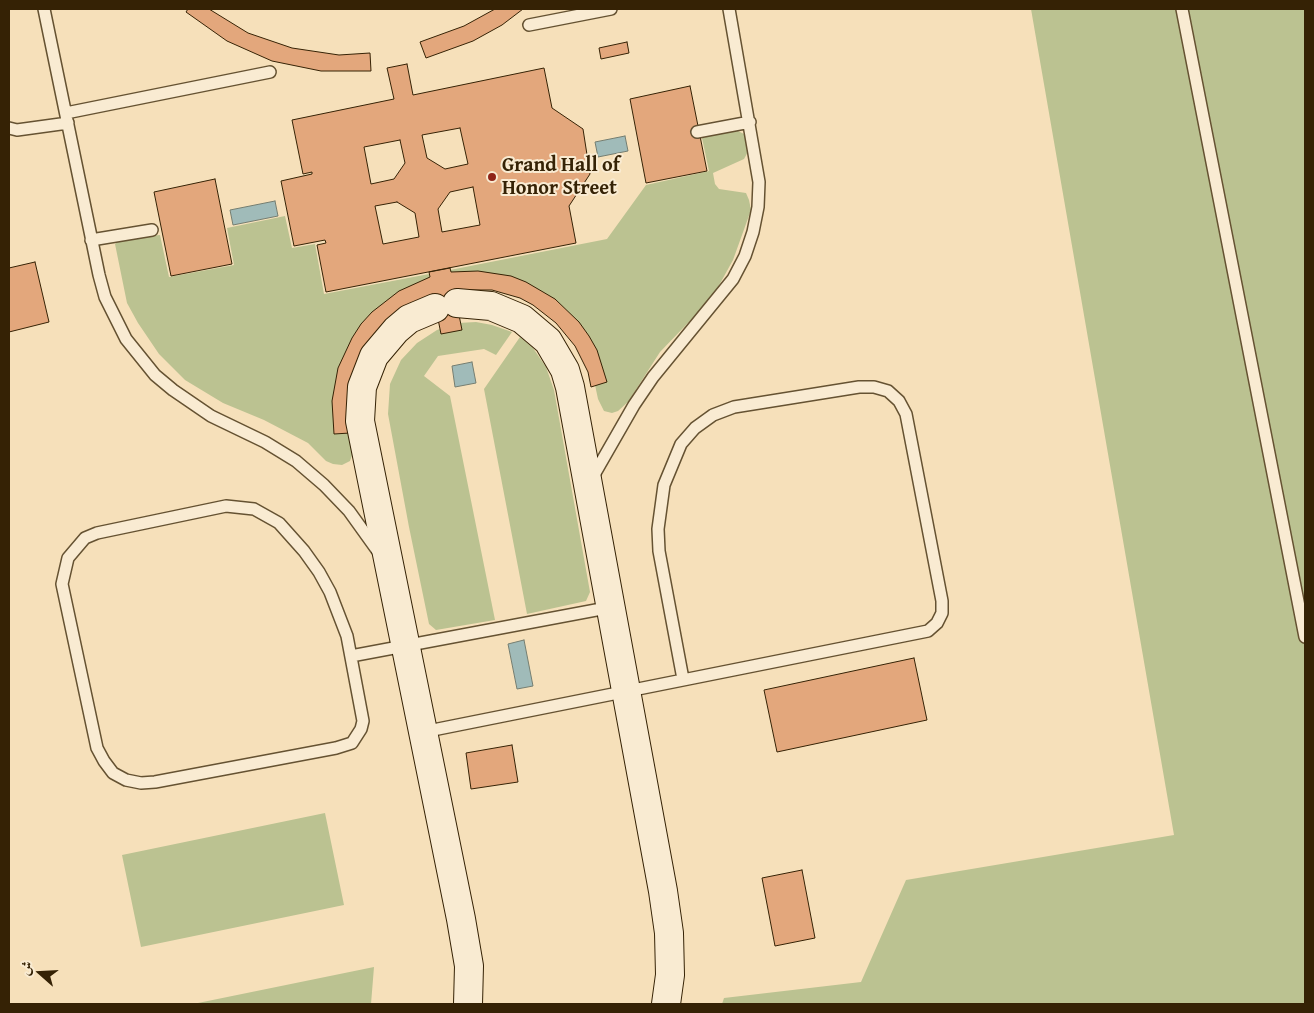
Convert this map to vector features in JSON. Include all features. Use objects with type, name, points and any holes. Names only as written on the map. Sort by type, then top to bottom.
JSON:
[{"type":"street","points":[[468,1004],[468,966],[461,919],[360,421],[362,387],[367,371],[384,342],[409,319],[446,305],[491,306],[507,311],[522,319],[548,341],[565,370],[570,387],[612,607],[669,933],[670,975],[666,1004]]},
{"type":"lane","points":[[44,9],[91,240],[105,297],[114,318],[126,338],[155,375],[191,404],[265,442],[296,461],[324,485],[349,511],[390,571]]},
{"type":"lane","points":[[529,24],[611,9]]},
{"type":"lane","points":[[589,483],[648,384],[718,300],[733,279],[745,256],[758,207],[759,182],[730,9]]},
{"type":"lane","points":[[1182,9],[1305,637]]},
{"type":"lane","points":[[9,128],[18,130],[270,72]]},
{"type":"lane","points":[[697,132],[750,122]]},
{"type":"lane","points":[[91,240],[152,230]]},
{"type":"lane","points":[[423,732],[928,631],[937,623],[942,613],[942,601],[906,414],[899,401],[888,391],[874,387],[859,387],[734,407],[713,415],[695,428],[681,444],[664,485],[658,529],[659,551],[683,679]]},
{"type":"lane","points":[[226,506],[254,509],[267,515],[284,528],[319,572],[340,614],[352,656],[363,721],[361,729],[352,743],[336,748],[155,782],[141,783],[126,780],[113,772],[104,762],[97,748],[62,584],[63,571],[75,547],[85,538],[97,532],[226,506]]},
{"type":"lane","points":[[352,656],[612,607]]},
{"type":"green space","points":[[1031,9],[1305,9],[1305,1004],[722,1004],[724,998],[861,982],[906,880],[1174,835]]},
{"type":"green space","points":[[736,130],[744,134],[749,141],[749,150],[744,159],[713,173],[715,184],[719,189],[746,193],[749,200],[751,210],[733,260],[712,298],[660,352],[628,402],[618,411],[612,413],[604,411],[598,399],[588,352],[543,301],[453,280],[450,270],[607,239],[646,185],[709,171],[702,138]]},
{"type":"green space","points":[[285,216],[292,248],[315,244],[324,294],[429,274],[431,284],[407,296],[353,442],[353,452],[350,461],[342,465],[326,461],[308,443],[264,420],[223,403],[185,380],[159,354],[127,303],[115,244],[121,239],[160,235],[169,277],[234,265],[227,228]]},
{"type":"green space","points":[[476,322],[512,332],[496,355],[484,349],[438,356],[424,376],[450,396],[495,620],[436,630],[429,624],[409,527],[388,414],[390,384],[401,360],[417,343],[437,330],[458,323]]},
{"type":"green space","points":[[520,337],[533,348],[546,367],[554,390],[590,592],[586,601],[527,614],[484,389]]},
{"type":"green space","points":[[325,813],[344,905],[141,947],[122,855]]},
{"type":"green space","points":[[374,967],[371,1004],[193,1004]]},
{"type":"water","points":[[625,136],[628,151],[598,157],[595,142]]},
{"type":"water","points":[[275,201],[278,216],[233,225],[230,210]]},
{"type":"water","points":[[472,362],[476,383],[455,387],[452,366]]},
{"type":"water","points":[[524,640],[533,686],[517,689],[508,644]]},
{"type":"building","points":[[188,9],[209,9],[248,33],[292,48],[339,55],[370,53],[371,71],[321,71],[272,61],[227,41],[186,12]]},
{"type":"building","points":[[495,9],[523,9],[502,25],[473,41],[426,58],[420,42],[464,26]]},
{"type":"building","points":[[627,42],[629,53],[601,59],[599,48]]},
{"type":"building","name":"Grand Hall of Honor Street","points":[[407,64],[413,95],[544,68],[552,108],[583,129],[590,174],[569,206],[576,243],[326,292],[317,245],[326,243],[325,240],[294,246],[281,181],[312,174],[312,172],[303,174],[292,120],[394,99],[387,68]],"holes":[[[460,128],[468,164],[445,169],[427,158],[422,135]],[[400,140],[405,163],[394,179],[371,184],[364,147]],[[473,187],[480,225],[442,232],[438,209],[450,192]],[[397,202],[415,213],[419,237],[383,244],[375,206]]]},
{"type":"building","points":[[690,86],[707,171],[646,183],[630,99]]},
{"type":"building","points":[[215,179],[232,264],[171,276],[154,192]]},
{"type":"building","points":[[35,262],[49,322],[9,332],[9,268]]},
{"type":"building","points":[[450,268],[451,272],[478,271],[511,276],[526,282],[555,299],[579,322],[589,336],[597,350],[607,382],[591,387],[588,372],[575,346],[556,323],[533,305],[520,298],[492,290],[454,290],[462,330],[441,334],[433,294],[407,307],[350,433],[334,434],[332,401],[338,368],[361,324],[372,312],[399,291],[430,277],[429,272]]},
{"type":"building","points":[[914,658],[927,720],[777,752],[764,690]]},
{"type":"building","points":[[512,745],[518,782],[471,789],[466,753]]},
{"type":"building","points":[[802,870],[815,938],[775,946],[762,878]]},
{"type":"place","name":"Grand Hall of Honor Street","points":[[492,177]]}]
